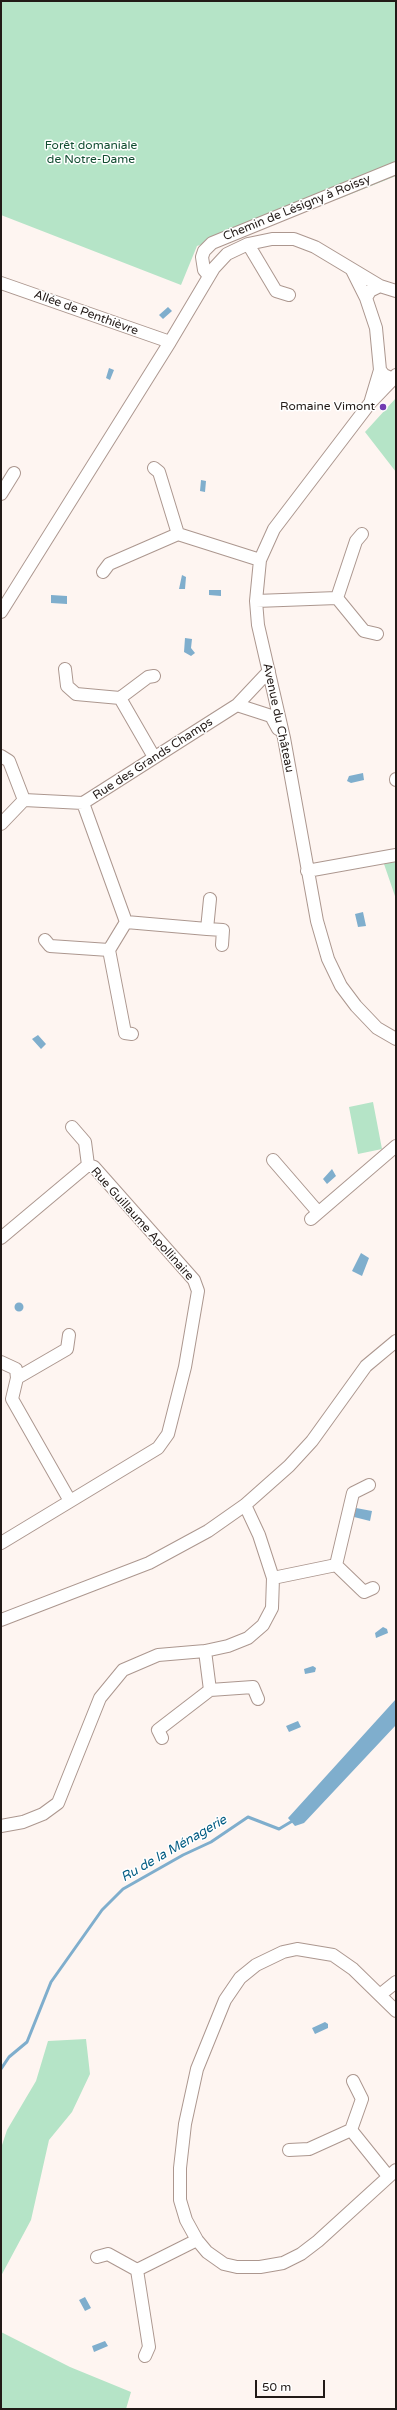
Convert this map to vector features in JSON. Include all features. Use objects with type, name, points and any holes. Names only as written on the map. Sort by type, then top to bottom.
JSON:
[{"type":"street","name":"Chemin de Lésigny à Roissy","points":[[209,276],[204,270],[202,257],[204,251],[212,243],[396,168]]},
{"type":"street","points":[[1,612],[170,342],[209,276],[227,254],[248,244],[272,239],[294,239],[315,247],[380,286],[396,291]]},
{"type":"street","points":[[248,244],[276,291],[289,295]]},
{"type":"street","points":[[352,270],[366,298],[376,328],[380,370],[384,375],[395,377]]},
{"type":"street","name":"Allée de Penthièvre","points":[[1,283],[170,342]]},
{"type":"street","points":[[366,298],[370,291],[380,286]]},
{"type":"street","name":"Avenue du Château","points":[[370,403],[380,370]]},
{"type":"street","name":"Avenue du Château","points":[[395,377],[370,403],[278,524],[260,560],[256,601],[258,625],[284,738],[316,921],[328,959],[341,986],[377,1028],[396,1039]]},
{"type":"street","points":[[154,468],[159,472],[178,534]]},
{"type":"street","points":[[1,494],[14,473]]},
{"type":"street","points":[[103,572],[109,564],[178,534],[260,560]]},
{"type":"street","points":[[337,598],[356,541],[362,534]]},
{"type":"street","points":[[256,601],[337,598]]},
{"type":"street","points":[[337,598],[364,631],[377,634]]},
{"type":"street","points":[[65,669],[67,686],[76,694],[120,698],[148,677],[154,676]]},
{"type":"street","name":"Rue des Grands Champs","points":[[126,922],[83,803],[237,706],[269,671]]},
{"type":"street","points":[[120,698],[154,757]]},
{"type":"street","points":[[237,706],[270,716],[284,738]]},
{"type":"street","points":[[1,756],[9,761],[24,800]]},
{"type":"street","points":[[1,824],[24,800],[83,803]]},
{"type":"street","points":[[307,871],[396,855]]},
{"type":"street","points":[[207,928],[210,899]]},
{"type":"street","points":[[132,1034],[125,1033],[109,950],[126,922],[223,930],[222,945]]},
{"type":"street","points":[[45,940],[50,946],[109,950]]},
{"type":"street","points":[[72,1127],[85,1142],[88,1165]]},
{"type":"street","points":[[272,1160],[315,1216],[396,1146]]},
{"type":"street","name":"Rue Guillaume Apollinaire","points":[[1,1238],[88,1165],[94,1167],[194,1280],[198,1291],[184,1366],[168,1434],[158,1448],[1,1543]]},
{"type":"street","points":[[17,1378],[67,1349],[69,1335]]},
{"type":"street","points":[[1,1620],[149,1563],[208,1531],[245,1505],[289,1466],[312,1442],[366,1366],[396,1342]]},
{"type":"street","points":[[1,1362],[16,1369],[17,1378],[12,1399],[70,1501]]},
{"type":"street","points":[[336,1565],[353,1493],[369,1485]]},
{"type":"street","points":[[1,1826],[23,1822],[43,1814],[58,1803],[100,1698],[123,1670],[158,1655],[206,1651],[228,1646],[248,1638],[263,1625],[272,1608],[273,1578],[259,1536],[245,1505]]},
{"type":"street","points":[[273,1578],[336,1565]]},
{"type":"street","points":[[336,1565],[364,1592],[373,1588]]},
{"type":"street","points":[[206,1651],[210,1690]]},
{"type":"street","points":[[162,1738],[158,1730],[210,1690],[253,1688],[258,1699]]},
{"type":"street","points":[[351,2130],[392,2173],[318,2241],[301,2254],[282,2263],[237,2267],[224,2264],[207,2252],[197,2240],[186,2220],[180,2200],[180,2168],[185,2124],[197,2069],[225,2000],[240,1978],[256,1965],[283,1952],[297,1950],[314,1951],[333,1955],[353,1968],[381,1994],[396,2011]]},
{"type":"street","points":[[381,1994],[396,1982]]},
{"type":"street","points":[[289,2150],[309,2149],[351,2130],[362,2099],[353,2081]]},
{"type":"street","points":[[137,2270],[197,2240]]},
{"type":"street","points":[[97,2257],[108,2254],[137,2270]]},
{"type":"street","points":[[137,2270],[150,2347],[144,2356]]},
{"type":"green space","name":"Forêt domaniale de Notre-Dame","points":[[1,1],[396,1],[396,176],[341,198],[197,246],[181,285],[1,215]]},
{"type":"green space","points":[[396,398],[396,472],[365,432]]},
{"type":"green space","points":[[396,861],[396,899],[384,864]]},
{"type":"green space","points":[[373,1102],[382,1149],[358,1154],[349,1107]]},
{"type":"green space","points":[[86,2039],[90,2074],[72,2112],[49,2140],[31,2220],[1,2276],[1,2148],[7,2130],[36,2081],[48,2041]]},
{"type":"green space","points":[[1,2332],[70,2367],[131,2392],[126,2409],[1,2409]]},
{"type":"water","points":[[168,307],[172,311],[163,319],[159,315]]},
{"type":"water","points":[[109,368],[114,370],[110,380],[106,378]]},
{"type":"water","points":[[201,480],[206,481],[205,492],[200,491]]},
{"type":"water","points":[[182,575],[186,577],[185,589],[179,589]]},
{"type":"water","points":[[209,590],[221,590],[221,596],[209,595]]},
{"type":"water","points":[[51,595],[67,596],[67,604],[51,603]]},
{"type":"water","points":[[185,638],[192,639],[191,648],[195,653],[191,656],[184,652]]},
{"type":"water","points":[[363,773],[364,780],[351,783],[347,781],[349,776]]},
{"type":"water","points":[[363,912],[366,926],[358,927],[355,914]]},
{"type":"water","points":[[38,1035],[46,1044],[41,1049],[32,1039]]},
{"type":"water","points":[[332,1169],[336,1176],[327,1184],[323,1179]]},
{"type":"water","points":[[361,1253],[369,1258],[362,1276],[352,1271]]},
{"type":"water","points":[[19,1302],[24,1307],[19,1312],[14,1307]]},
{"type":"water","points":[[356,1508],[372,1511],[370,1521],[354,1517]]},
{"type":"water","points":[[383,1627],[387,1629],[388,1633],[376,1638],[375,1633]]},
{"type":"water","points":[[313,1666],[316,1668],[315,1672],[305,1674],[304,1669]]},
{"type":"water","points":[[396,1699],[396,1725],[304,1823],[295,1826],[288,1818]]},
{"type":"water","points":[[298,1721],[301,1727],[289,1732],[286,1726]]},
{"type":"water","points":[[325,2022],[328,2024],[328,2028],[315,2034],[312,2028]]},
{"type":"water","points":[[85,2297],[91,2308],[85,2311],[79,2300]]},
{"type":"water","points":[[105,2341],[108,2346],[94,2352],[92,2346]]},
{"type":"waterway","name":"Ru de la Ménagerie","points":[[1,2069],[9,2057],[27,2042],[51,1982],[102,1910],[123,1889],[183,1855],[211,1842],[248,1817],[279,1829],[294,1820]]},
{"type":"place","name":"Romaine Vimont","points":[[383,407]]}]
